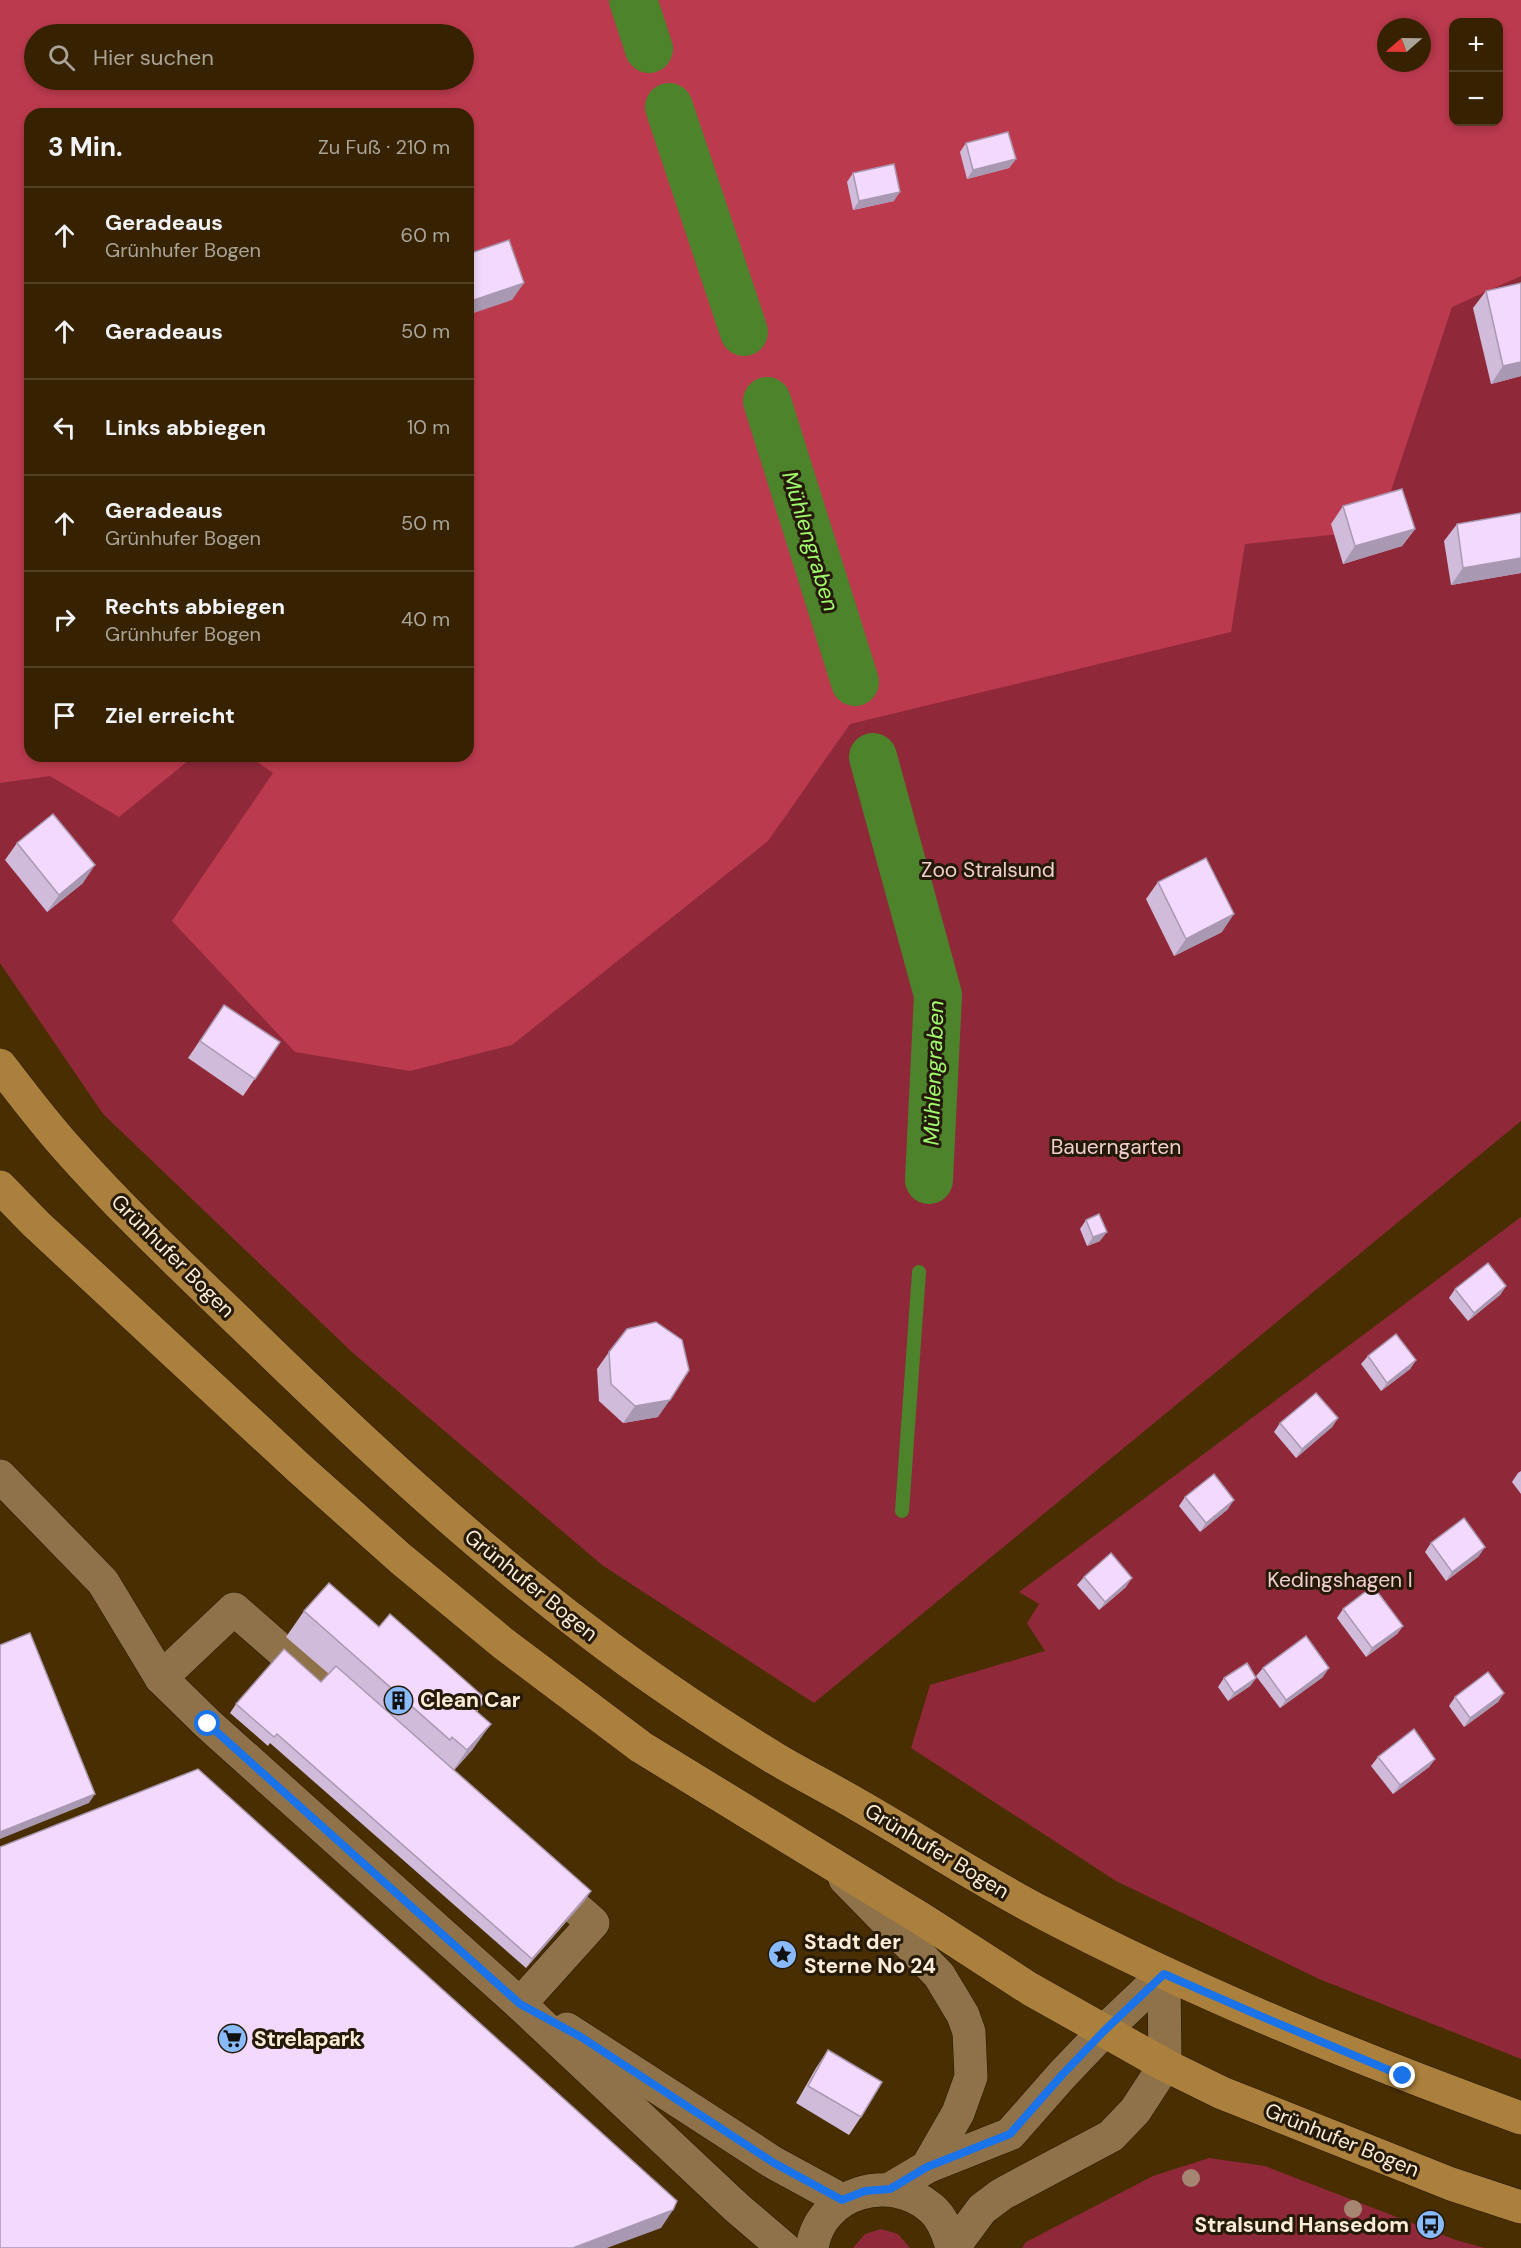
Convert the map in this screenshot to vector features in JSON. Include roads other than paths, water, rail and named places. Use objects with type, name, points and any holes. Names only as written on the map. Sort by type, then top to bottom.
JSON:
[{"type":"main road","name":"Grünhufer Bogen","points":[[0,1065],[62,1143],[128,1214],[330,1411],[457,1525],[590,1634],[675,1693],[778,1760],[1039,1911],[1164,1974],[1403,2076],[1521,2118]]},
{"type":"main road","name":"Grünhufer Bogen","points":[[0,1187],[44,1231],[300,1469],[401,1559],[504,1644],[641,1747],[925,1921],[1030,1989],[1103,2032],[1166,2065],[1222,2093],[1451,2184],[1521,2207]]},
{"type":"street","points":[[0,1476],[103,1582],[161,1678],[208,1724],[520,2004],[736,2207],[784,2248]]},
{"type":"street","points":[[161,1678],[234,1609],[342,1703]]},
{"type":"street","points":[[520,2004],[593,1923],[521,1860]]},
{"type":"street","name":"Grünhufer Bogen","points":[[831,1864],[939,1975],[963,2015],[969,2032],[971,2077],[958,2113],[927,2167]]},
{"type":"street","name":"Grünhufer Bogen","points":[[890,2189],[927,2167],[1010,2134],[1103,2032],[1164,1974]]},
{"type":"street","points":[[953,2248],[982,2209],[1002,2194],[1111,2136],[1135,2112],[1166,2065],[1164,1974]]},
{"type":"street","points":[[520,2004],[581,2037],[774,2163],[842,2200]]},
{"type":"street","points":[[812,2248],[813,2239],[824,2217],[842,2200],[865,2191],[890,2189],[912,2195],[931,2208],[946,2227],[953,2248]]},
{"type":"waterway","name":"Mühlengraben","points":[[633,0],[649,49]]},
{"type":"waterway","name":"Mühlengraben","points":[[669,107],[744,332]]},
{"type":"waterway","name":"Mühlengraben","points":[[767,401],[855,682]]},
{"type":"waterway","name":"Mühlengraben","points":[[873,757],[938,995],[929,1180]]},
{"type":"waterway","name":"Mühlengraben","points":[[902,1511],[919,1272]]},
{"type":"place","name":"Clean Car","points":[[399,1700]]},
{"type":"place","name":"Stadt der Sterne No 24","points":[[783,1954]]},
{"type":"place","name":"Strelapark","points":[[233,2039]]},
{"type":"place","name":"Stralsund Hansedom","points":[[1430,2225]]},
{"type":"park label","name":"Zoo Stralsund","points":[[988,870]]},
{"type":"park label","name":"Bauerngarten","points":[[1116,1147]]},
{"type":"park label","name":"Kedingshagen I","points":[[1340,1580]]}]
